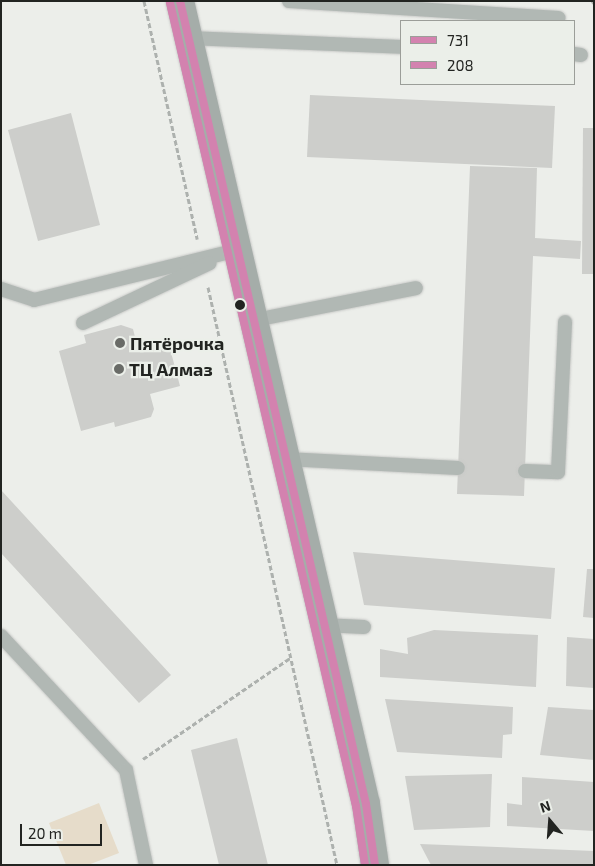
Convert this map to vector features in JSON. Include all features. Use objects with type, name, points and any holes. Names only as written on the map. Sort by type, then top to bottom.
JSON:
[{"type":"street","points":[[180,1],[366,804],[375,865]]},
{"type":"lane","points":[[290,1],[558,18]]},
{"type":"lane","points":[[189,38],[400,47]]},
{"type":"lane","points":[[83,323],[202,263],[238,250]]},
{"type":"lane","points":[[1,289],[34,300],[202,263]]},
{"type":"lane","points":[[255,320],[416,288]]},
{"type":"lane","points":[[525,471],[558,472],[565,322]]},
{"type":"lane","points":[[286,459],[458,468]]},
{"type":"lane","points":[[323,625],[364,627]]},
{"type":"lane","points":[[1,636],[126,770],[146,865]]},
{"type":"path","points":[[144,1],[336,865]]},
{"type":"path","points":[[126,770],[290,658]]},
{"type":"shaded area","points":[[99,803],[119,853],[88,865],[66,865],[49,823]]},
{"type":"building","points":[[310,95],[555,106],[552,168],[307,157]]},
{"type":"building","points":[[71,113],[100,225],[38,241],[8,130]]},
{"type":"building","points":[[583,128],[594,128],[594,274],[582,274]]},
{"type":"building","points":[[470,166],[537,168],[535,238],[581,241],[580,259],[533,256],[524,496],[457,494]]},
{"type":"building","name":"ТЦ Алмаз","points":[[121,325],[133,329],[138,349],[168,341],[180,386],[150,394],[154,409],[151,417],[115,427],[114,422],[81,431],[59,351],[86,343],[84,335]]},
{"type":"building","points":[[1,490],[171,675],[139,703],[1,553]]},
{"type":"building","points":[[353,552],[555,568],[551,619],[364,605]]},
{"type":"building","points":[[587,569],[594,569],[594,618],[583,617]]},
{"type":"building","points":[[434,630],[538,635],[536,687],[380,677],[380,649],[408,654],[407,638]]},
{"type":"building","points":[[567,637],[594,639],[594,688],[566,686]]},
{"type":"building","points":[[385,699],[513,707],[512,734],[503,735],[502,758],[397,752]]},
{"type":"building","points":[[548,707],[594,710],[594,760],[540,755]]},
{"type":"building","points":[[237,738],[268,865],[219,865],[191,750]]},
{"type":"building","points":[[492,774],[490,827],[414,830],[405,776]]},
{"type":"building","points":[[522,777],[594,782],[594,831],[507,826],[507,803],[522,805]]},
{"type":"building","points":[[420,844],[594,851],[594,865],[431,865]]},
{"type":"transit line","name":"731","points":[[180,1],[366,804],[375,865]]},
{"type":"transit line","name":"208","points":[[170,3],[356,806],[365,865]]},
{"type":"place","name":"Пятёрочка","points":[[120,343]]},
{"type":"place","name":"ТЦ Алмаз","points":[[119,369]]}]
